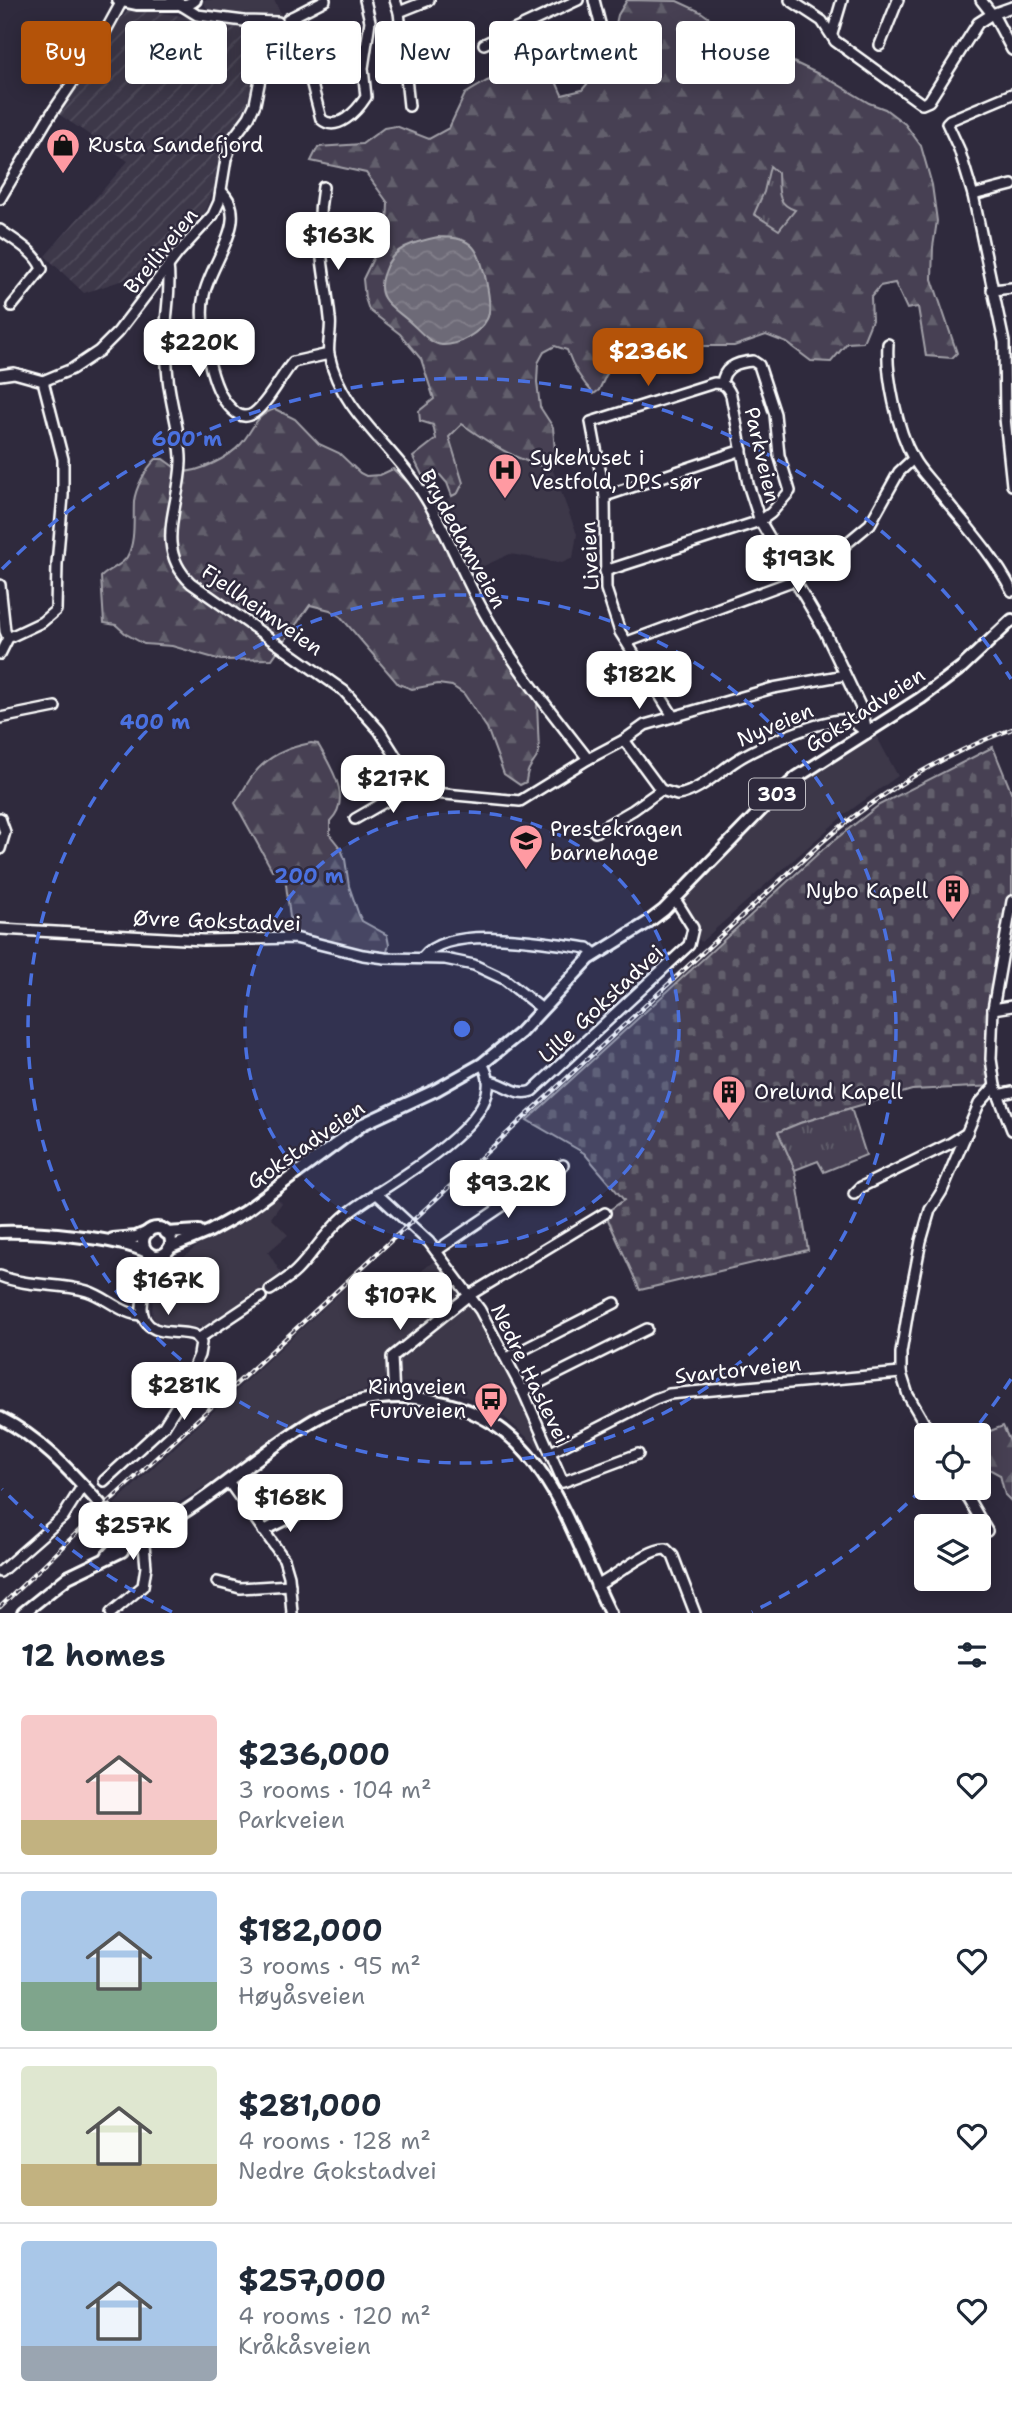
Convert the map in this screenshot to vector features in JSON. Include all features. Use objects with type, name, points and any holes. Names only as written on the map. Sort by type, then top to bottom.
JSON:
[{"type":"main road","points":[[120,1],[137,4],[196,0]]},
{"type":"main road","name":"Gokstadveien","points":[[166,1251],[244,1213],[350,1132],[482,1064],[511,1041],[594,954],[647,923],[674,899],[781,791],[813,766],[942,683],[1012,620]]},
{"type":"main road","name":"Gokstadveien","points":[[166,1233],[192,1233],[244,1213]]},
{"type":"main road","name":"303","points":[[97,1240],[136,1237],[155,1229],[166,1233]]},
{"type":"main road","name":"303","points":[[0,1232],[97,1240],[138,1247],[155,1256],[166,1251]]},
{"type":"main road","points":[[147,1252],[143,1243],[148,1232]]},
{"type":"main road","points":[[166,1233],[170,1240],[166,1251]]},
{"type":"main road","points":[[23,1613],[68,1577],[122,1551],[133,1532],[160,1527],[318,1418],[351,1404],[394,1397],[437,1401],[463,1409],[497,1426],[517,1442],[537,1463],[557,1494],[610,1613]]},
{"type":"main road","points":[[0,1418],[46,1448],[103,1507],[133,1532]]},
{"type":"street","points":[[196,0],[202,8],[218,18]]},
{"type":"street","points":[[177,3],[197,15],[283,20],[325,0]]},
{"type":"street","points":[[283,20],[302,46],[321,119],[328,124],[340,123],[366,97],[363,68],[370,21],[365,0]]},
{"type":"street","points":[[395,0],[399,12],[410,106]]},
{"type":"street","points":[[399,12],[429,0]]},
{"type":"street","points":[[484,44],[578,0]]},
{"type":"street","points":[[594,0],[599,21]]},
{"type":"street","points":[[790,0],[814,14],[835,41],[922,104],[926,104],[978,23],[992,14],[1012,7]]},
{"type":"street","points":[[832,34],[842,0]]},
{"type":"street","points":[[880,45],[898,0]]},
{"type":"street","points":[[981,0],[1012,50]]},
{"type":"street","points":[[0,199],[47,120],[98,45],[120,1]]},
{"type":"street","name":"Breiliveien","points":[[43,381],[72,369],[99,351],[118,332],[168,265],[213,215],[221,191],[226,159],[234,137],[255,104],[264,59],[283,20]]},
{"type":"street","points":[[1012,94],[947,123],[960,149],[973,195],[1009,362],[1005,418],[1012,485]]},
{"type":"street","points":[[973,195],[1012,185]]},
{"type":"street","points":[[221,191],[230,200],[233,223],[206,285],[202,305],[215,384],[221,397],[236,414],[242,416],[251,414],[264,402],[293,362],[329,354],[330,316],[318,238],[323,187]]},
{"type":"street","points":[[0,230],[42,265],[42,269],[12,306]]},
{"type":"street","name":"Fjellheimveien","points":[[168,265],[168,378],[182,461],[171,522],[173,557],[177,567],[191,583],[344,691],[379,730],[414,785]]},
{"type":"street","points":[[992,290],[1012,288]]},
{"type":"street","points":[[888,344],[887,364],[891,384],[901,426],[913,459],[993,559],[1012,591]]},
{"type":"street","name":"Brydedamveien","points":[[329,354],[342,390],[354,408],[418,487],[488,621],[516,665],[588,759]]},
{"type":"street","points":[[605,571],[760,521],[771,513],[791,490],[779,455],[771,401],[759,365],[753,361],[734,365],[727,370],[722,383]]},
{"type":"street","points":[[0,375],[14,373],[43,381],[63,459],[57,603],[53,615],[8,638],[0,654]]},
{"type":"street","name":"Liveien","points":[[673,716],[626,642],[606,589],[605,496],[591,422],[714,383],[722,383]]},
{"type":"street","name":"Parkveien","points":[[722,383],[728,387],[731,395],[750,495],[760,521],[825,632],[863,712],[867,733]]},
{"type":"street","points":[[605,496],[742,450]]},
{"type":"street","points":[[626,642],[795,580],[828,559],[870,524],[899,472],[913,459]]},
{"type":"street","points":[[0,585],[1,609],[8,638]]},
{"type":"street","points":[[355,819],[414,785],[434,793],[520,801],[645,725],[773,688],[845,675]]},
{"type":"street","points":[[0,718],[55,707]]},
{"type":"street","name":"Nyveien","points":[[661,790],[672,795],[689,792],[748,753],[828,722],[853,722],[867,733]]},
{"type":"street","points":[[595,832],[661,790],[624,740]]},
{"type":"street","points":[[0,818],[5,832],[0,849]]},
{"type":"street","name":"Lille Gokstadvei","points":[[489,1081],[518,1093],[532,1091],[689,945],[693,929],[674,899]]},
{"type":"street","points":[[1012,901],[993,1009],[991,1059],[996,1091],[1012,1130]]},
{"type":"street","name":"Øvre Gokstadvei","points":[[0,929],[203,940],[295,938],[363,955],[385,958],[423,957],[474,965],[504,979],[542,1009]]},
{"type":"street","points":[[423,957],[429,950],[447,943],[490,938],[588,948],[594,954]]},
{"type":"street","points":[[993,1009],[1012,1006]]},
{"type":"street","points":[[270,1290],[298,1269],[332,1226],[376,1192],[426,1161],[455,1139],[485,1098],[489,1081],[482,1064]]},
{"type":"street","points":[[925,1423],[908,1395],[901,1373],[910,1298],[926,1221],[969,1132],[979,1104],[996,1091],[1012,1093]]},
{"type":"street","points":[[854,1194],[860,1187],[969,1132]]},
{"type":"street","points":[[436,1251],[563,1165]]},
{"type":"street","name":"Nedre Haslevei","points":[[376,1192],[410,1222],[436,1251],[480,1310],[523,1391],[563,1482],[638,1454]]},
{"type":"street","points":[[394,1397],[392,1357],[468,1296],[605,1213]]},
{"type":"street","points":[[104,1481],[164,1426],[179,1402],[199,1355],[201,1347],[198,1339],[190,1334],[155,1329],[142,1315],[142,1305],[150,1279],[166,1251]]},
{"type":"street","points":[[147,1252],[150,1279]]},
{"type":"street","points":[[0,1276],[87,1291],[127,1312],[142,1315]]},
{"type":"street","points":[[198,1339],[261,1297]]},
{"type":"street","points":[[507,1358],[615,1303]]},
{"type":"street","points":[[523,1391],[647,1329]]},
{"type":"street","name":"Svartorveien","points":[[551,1452],[669,1394],[901,1373]]},
{"type":"street","points":[[228,1481],[284,1559],[290,1585],[292,1613]]},
{"type":"street","points":[[0,1572],[63,1517],[83,1485]]},
{"type":"street","points":[[264,1531],[304,1511]]},
{"type":"street","points":[[111,1613],[143,1586],[146,1567],[133,1532]]},
{"type":"street","points":[[596,1586],[661,1548],[666,1549],[673,1556],[695,1613]]},
{"type":"street","points":[[217,1582],[240,1588],[290,1585]]},
{"type":"shaded area","points":[[202,0],[274,0],[281,14],[274,21],[222,15],[208,10]]},
{"type":"shaded area","points":[[129,8],[214,21],[125,21],[125,84],[227,84],[227,23],[241,25],[241,84],[252,84],[203,218],[151,271],[84,293],[45,256],[128,161],[57,113],[77,84],[111,84],[111,34]]},
{"type":"shaded area","name":"Sykehuset i Vestfold, DPS sør","points":[[462,424],[493,445],[536,466],[552,468],[577,534],[573,558],[562,563],[510,554],[473,571],[437,504],[458,493],[448,437]]},
{"type":"shaded area","points":[[877,737],[898,776],[844,815],[701,942],[676,907],[777,801],[822,766]]},
{"type":"shaded area","points":[[277,1198],[282,1203],[271,1218],[288,1235],[268,1252],[283,1276],[236,1311],[209,1326],[173,1327],[156,1321],[152,1316],[153,1294],[176,1264],[197,1246]]},
{"type":"shaded area","points":[[439,1257],[468,1298],[520,1385],[547,1455],[495,1409],[450,1390],[414,1382],[396,1383],[337,1397],[212,1482],[152,1519],[144,1521],[125,1518],[114,1504],[361,1273],[385,1300]]},
{"type":"green space","points":[[627,0],[677,1],[714,21],[676,21],[676,84],[795,84],[795,63],[885,109],[905,124],[921,146],[932,185],[937,221],[932,279],[957,353],[952,358],[926,356],[918,307],[907,309],[895,283],[880,286],[871,297],[872,320],[863,342],[847,343],[831,362],[811,361],[787,343],[766,335],[734,346],[697,346],[629,369],[608,371],[599,390],[594,394],[578,374],[567,350],[555,346],[544,352],[538,363],[537,382],[540,407],[553,427],[555,451],[552,468],[516,457],[462,424],[449,437],[463,483],[458,493],[452,496],[447,483],[440,475],[422,475],[413,457],[436,439],[433,425],[420,421],[419,411],[434,399],[421,359],[400,334],[369,310],[365,298],[363,279],[387,230],[388,203],[366,173],[311,161],[318,147],[362,144],[384,128],[396,126],[429,139],[449,128],[465,94],[489,80],[489,84],[557,84],[562,95],[582,90],[587,84],[662,84],[662,21],[617,21]]},
{"type":"green space","points":[[770,166],[778,173],[779,191],[784,204],[795,210],[779,230],[754,214],[764,192]]},
{"type":"green space","points":[[275,409],[295,419],[319,444],[339,453],[360,473],[366,476],[380,475],[393,469],[414,488],[456,561],[494,643],[530,689],[537,703],[539,752],[528,771],[526,782],[520,785],[504,774],[487,728],[464,694],[452,686],[438,684],[412,689],[398,684],[341,617],[330,610],[310,605],[272,659],[221,660],[172,646],[144,644],[116,625],[104,623],[101,577],[122,563],[130,551],[135,497],[152,463],[156,459],[163,459],[181,472],[197,470],[213,463],[241,444],[259,419]]},
{"type":"green space","points":[[311,743],[318,744],[338,783],[340,803],[330,821],[330,835],[345,859],[349,886],[362,921],[387,935],[389,945],[385,958],[292,934],[284,868],[272,870],[235,803],[253,775],[265,763],[287,750]]},
{"type":"green space","points":[[993,747],[1012,794],[1012,901],[993,1009],[995,1086],[912,1090],[800,1123],[779,1132],[795,1170],[808,1250],[640,1290],[605,1213],[624,1200],[584,1153],[527,1120],[822,850],[879,805]]},
{"type":"green space","points":[[851,1108],[866,1155],[824,1172],[818,1161],[795,1170],[778,1132]]},
{"type":"green space","points":[[1003,1426],[1012,1446],[1012,1502],[1005,1495],[1000,1475],[991,1470],[991,1431]]},
{"type":"water","points":[[438,237],[461,240],[473,247],[480,261],[488,293],[489,313],[484,324],[468,338],[448,345],[438,344],[426,337],[389,305],[381,288],[388,264],[398,251]]},
{"type":"railway","points":[[0,1607],[116,1495],[821,843],[865,808],[912,777],[961,751],[1012,729]]},
{"type":"place","name":"Rusta Sandefjord","points":[[63,175]]},
{"type":"place","name":"Sykehuset i Vestfold, DPS sør","points":[[505,500]]},
{"type":"place","name":"Prestekragen barnehage","points":[[526,871]]},
{"type":"place","name":"Nybo Kapell","points":[[953,921]]},
{"type":"place","name":"Orelund Kapell","points":[[729,1122]]},
{"type":"place","name":"Ringveien Furuveien","points":[[491,1429]]}]
